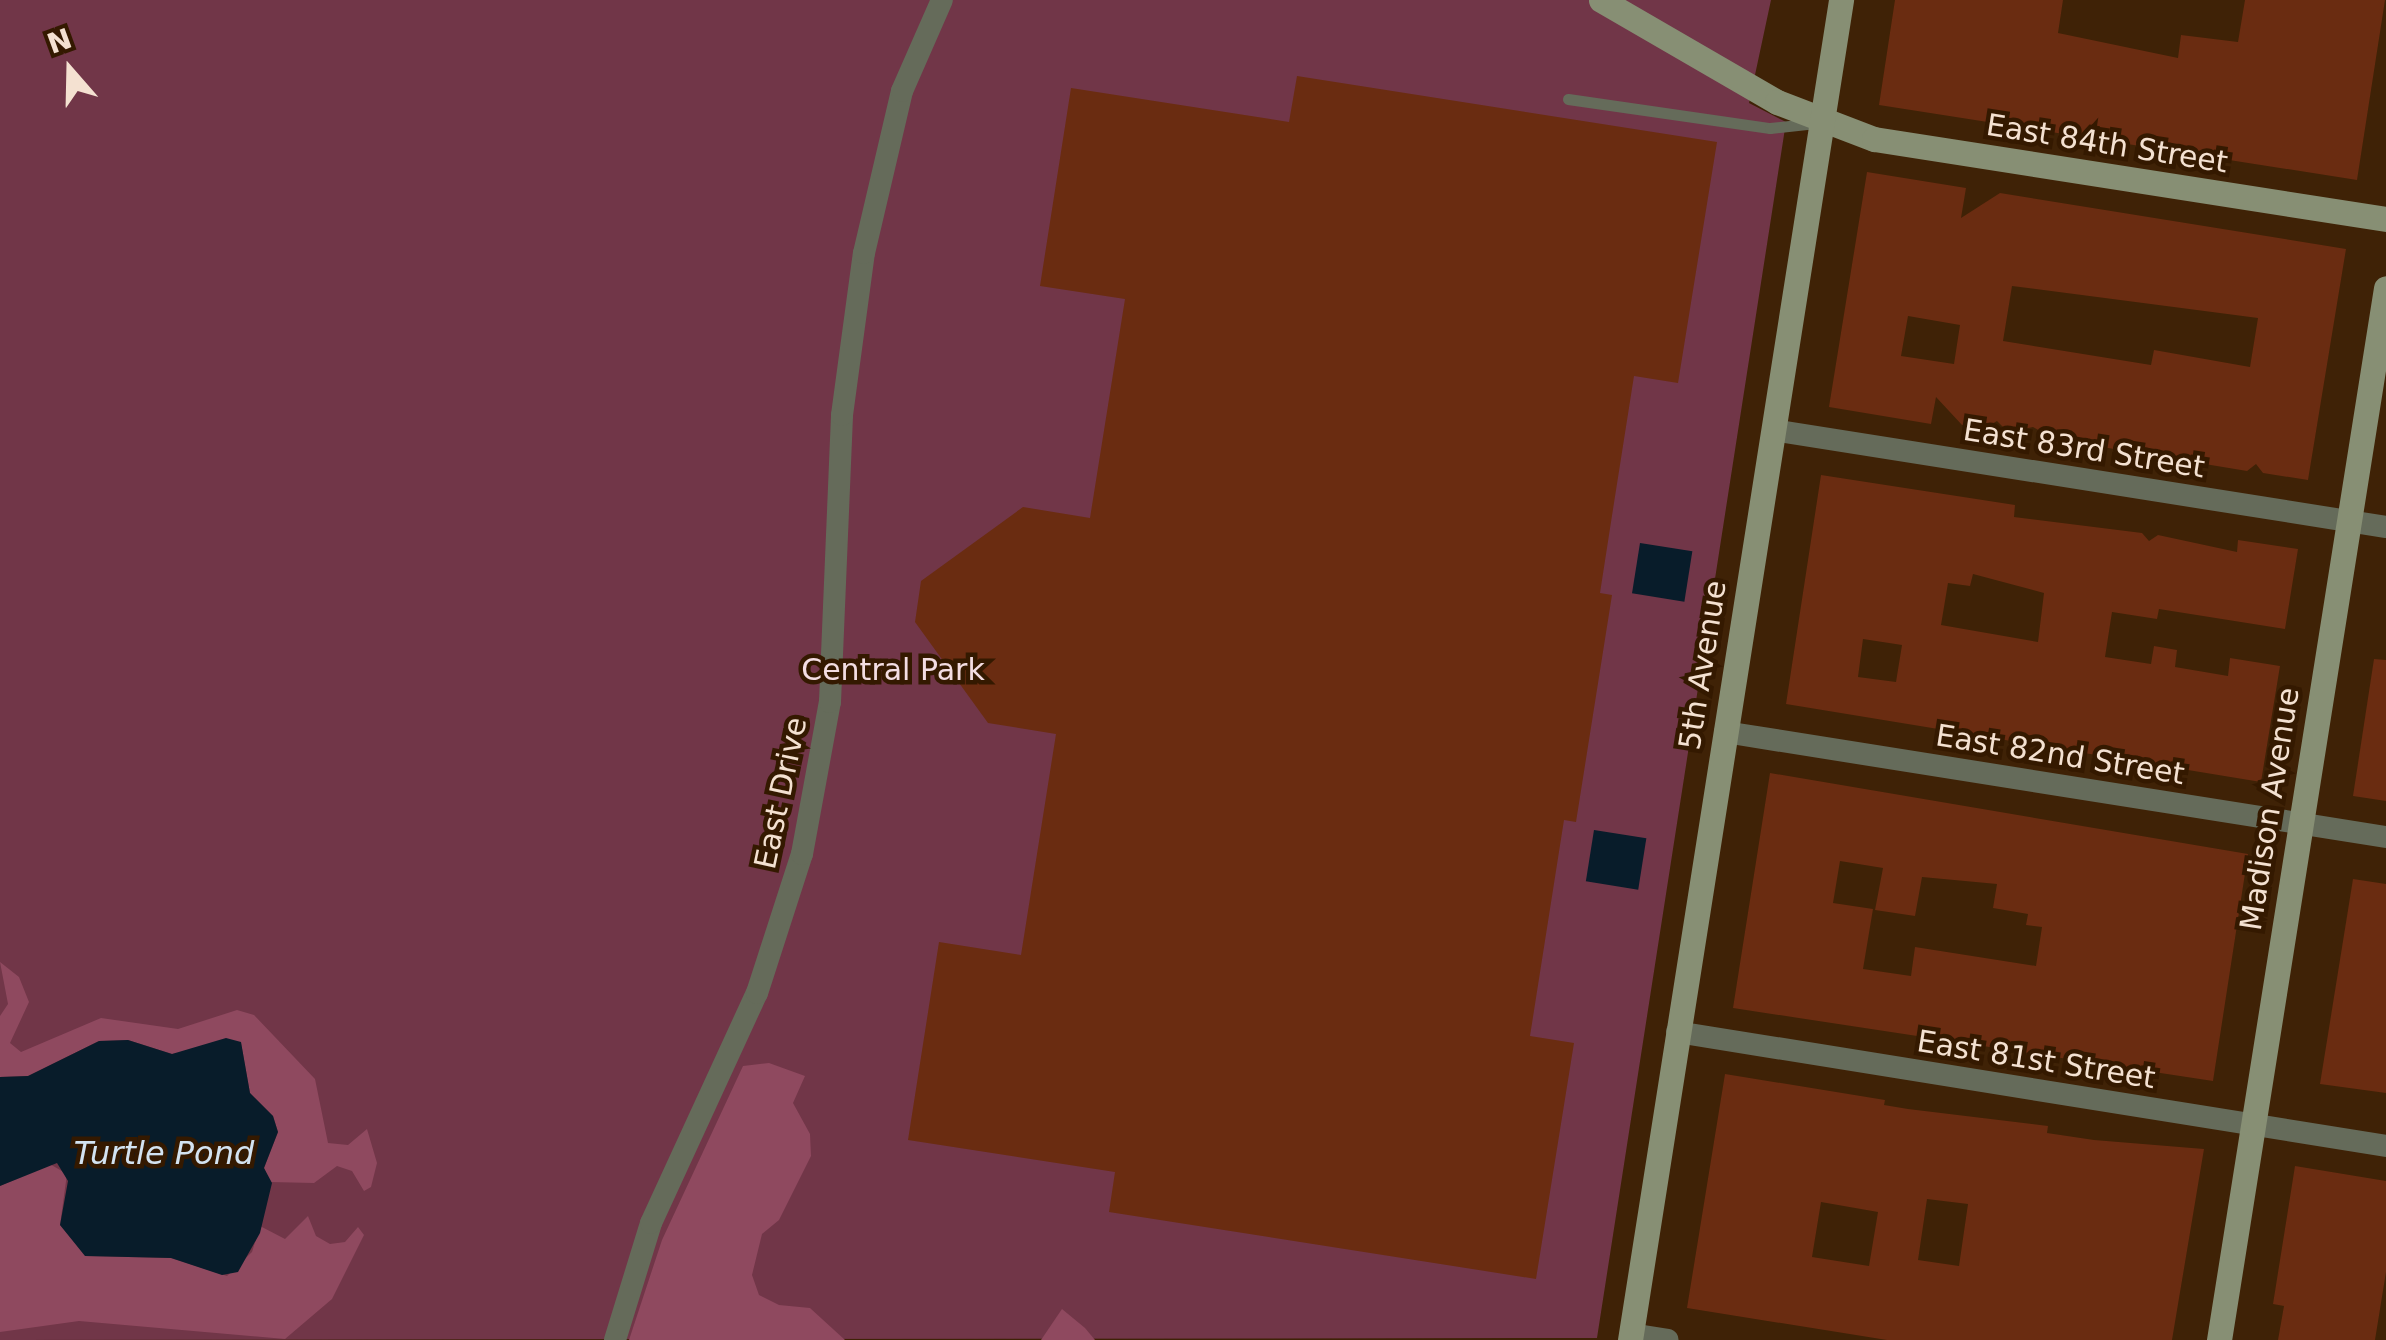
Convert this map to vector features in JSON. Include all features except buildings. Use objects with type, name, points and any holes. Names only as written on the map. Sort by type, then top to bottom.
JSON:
[{"type":"main road","name":"East 84th Street","points":[[1600,0],[1821,122],[1898,144],[2386,218]]},
{"type":"main road","name":"5th Avenue","points":[[1630,1337],[1841,0]]},
{"type":"main road","name":"Madison Avenue","points":[[2218,1340],[2386,288]]},
{"type":"street","name":"East Drive","points":[[615,1340],[652,1223],[758,993],[802,854],[830,702],[842,415],[864,253],[902,91],[942,0]]},
{"type":"street","name":"East 83rd Street","points":[[1774,430],[2386,527]]},
{"type":"street","name":"East 82nd Street","points":[[1725,732],[2386,837]]},
{"type":"street","name":"East 81st Street","points":[[1677,1032],[2386,1146]]},
{"type":"street","points":[[1630,1337],[1668,1340]]},
{"type":"lane","points":[[1568,100],[1770,128],[1821,122]]},
{"type":"green space","name":"Central Park","points":[[0,0],[1771,0],[1749,103],[1786,122],[1597,1338],[0,1340]]},
{"type":"shaded area","points":[[0,962],[19,977],[29,1002],[10,1043],[21,1052],[101,1018],[178,1029],[237,1010],[254,1015],[315,1079],[328,1143],[348,1145],[367,1129],[377,1163],[371,1187],[364,1191],[352,1171],[337,1166],[314,1183],[270,1182],[264,1168],[278,1132],[273,1116],[250,1093],[241,1043],[172,1054],[128,1040],[99,1041],[28,1076],[0,1077],[0,1016],[8,1004]]},
{"type":"shaded area","points":[[769,1063],[805,1076],[793,1103],[810,1134],[811,1156],[779,1220],[762,1234],[752,1275],[759,1295],[779,1305],[810,1308],[845,1340],[629,1340],[662,1240],[743,1066]]},
{"type":"shaded area","points":[[48,1163],[67,1174],[60,1225],[86,1256],[171,1258],[227,1276],[252,1252],[260,1226],[285,1239],[308,1216],[316,1236],[330,1244],[345,1242],[358,1227],[364,1235],[332,1299],[285,1339],[79,1321],[0,1332],[0,1186]]},
{"type":"shaded area","points":[[1062,1309],[1085,1328],[1095,1340],[1041,1340]]},
{"type":"water","points":[[1640,543],[1692,551],[1684,602],[1632,593]]},
{"type":"water","points":[[1594,830],[1646,838],[1638,890],[1586,881]]},
{"type":"water","name":"Turtle Pond","points":[[226,1038],[241,1042],[250,1093],[273,1116],[278,1132],[264,1168],[272,1183],[260,1233],[238,1272],[222,1275],[171,1258],[85,1256],[60,1225],[68,1181],[57,1163],[0,1186],[0,1077],[28,1076],[99,1041],[128,1040],[172,1054]]}]
